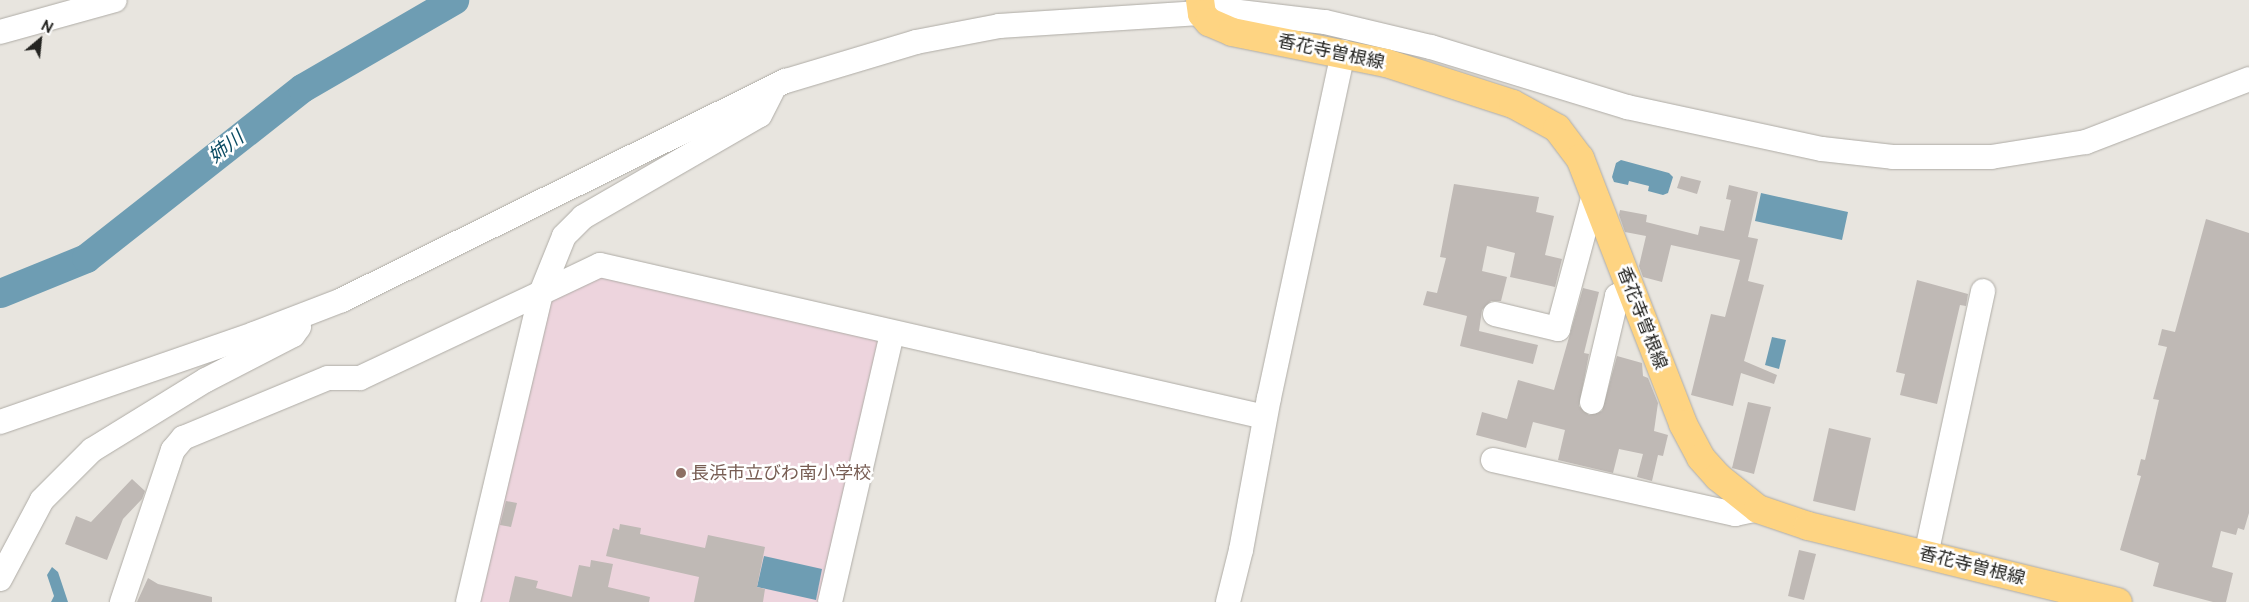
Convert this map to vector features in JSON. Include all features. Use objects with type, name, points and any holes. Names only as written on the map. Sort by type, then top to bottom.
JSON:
[{"type":"main road","name":"香花寺曽根線","points":[[1201,7],[1209,22],[1232,32],[1343,52],[1513,104],[1546,120],[1573,146],[1683,424],[1702,458],[1718,478],[1758,509],[1808,526],[2118,602]]},
{"type":"street","points":[[0,32],[115,0]]},
{"type":"street","points":[[0,422],[312,312],[404,271],[774,86],[907,45],[999,26],[1201,7],[1325,22],[1431,48],[1627,107],[1822,149],[1893,157],[1991,157],[2086,142],[2249,78]]},
{"type":"street","points":[[1228,602],[1241,550],[1265,417],[1343,52]]},
{"type":"street","points":[[468,602],[541,293],[564,236],[583,217],[760,115],[774,86]]},
{"type":"street","points":[[1495,314],[1558,329],[1594,195]]},
{"type":"street","points":[[122,602],[173,450],[183,438],[328,378],[360,378],[600,265],[1265,417]]},
{"type":"street","points":[[1592,402],[1617,296],[1630,289]]},
{"type":"street","points":[[1926,555],[1983,291]]},
{"type":"street","points":[[0,579],[26,525],[42,500],[92,450],[206,380],[293,335],[312,312]]},
{"type":"street","points":[[830,602],[892,333]]},
{"type":"street","points":[[1493,460],[1735,514],[1758,509]]},
{"type":"shaded area","name":"長浜市立びわ南小学校","points":[[598,274],[881,336],[826,602],[475,602],[547,296]]},
{"type":"water","points":[[1621,160],[1669,173],[1673,177],[1668,193],[1663,195],[1648,191],[1649,186],[1629,181],[1628,185],[1614,182],[1612,177],[1616,163]]},
{"type":"water","points":[[1761,193],[1848,212],[1842,240],[1755,221]]},
{"type":"water","points":[[1772,337],[1786,340],[1779,369],[1765,365]]},
{"type":"water","points":[[764,556],[822,569],[816,600],[757,587]]},
{"type":"water","points":[[52,567],[58,572],[68,602],[51,602],[54,596],[47,575]]},
{"type":"building","points":[[1681,176],[1701,181],[1697,194],[1677,188]]},
{"type":"building","points":[[1454,184],[1539,197],[1536,212],[1554,216],[1545,255],[1562,259],[1555,287],[1510,277],[1515,253],[1487,246],[1482,271],[1507,277],[1501,301],[1491,301],[1482,310],[1479,331],[1538,345],[1533,364],[1460,346],[1467,316],[1423,305],[1427,291],[1437,293],[1446,258],[1440,257]]},
{"type":"building","points":[[1729,185],[1758,192],[1748,237],[1758,239],[1748,281],[1764,285],[1744,361],[1777,375],[1774,384],[1741,373],[1733,406],[1691,395],[1711,314],[1725,317],[1740,260],[1671,245],[1662,282],[1643,277],[1639,266],[1646,236],[1625,232],[1619,215],[1620,210],[1647,215],[1646,222],[1698,235],[1700,226],[1724,231],[1731,200],[1726,199]]},
{"type":"building","points":[[2206,219],[2249,233],[2249,513],[2244,530],[2238,528],[2236,535],[2221,531],[2212,567],[2233,573],[2226,602],[2213,602],[2153,586],[2159,563],[2120,550],[2141,476],[2137,475],[2141,459],[2145,460],[2159,400],[2153,399],[2167,347],[2158,345],[2162,329],[2175,332]]},
{"type":"building","points":[[1917,280],[1968,294],[1966,306],[1960,305],[1937,404],[1900,395],[1905,374],[1896,372]]},
{"type":"building","points":[[1583,288],[1599,292],[1584,353],[1589,354],[1579,406],[1589,415],[1602,411],[1617,356],[1642,363],[1643,376],[1648,378],[1658,403],[1654,431],[1668,435],[1663,456],[1658,455],[1652,481],[1637,477],[1643,454],[1619,449],[1613,473],[1558,460],[1565,430],[1533,422],[1526,448],[1476,435],[1482,412],[1507,419],[1518,380],[1554,390]]},
{"type":"building","points":[[1748,402],[1771,407],[1754,474],[1732,468]]},
{"type":"building","points":[[1829,428],[1871,438],[1855,511],[1813,501]]},
{"type":"building","points":[[132,479],[145,491],[142,499],[123,519],[107,560],[65,544],[76,516],[91,522]]},
{"type":"building","points":[[506,501],[517,503],[511,527],[500,525]]},
{"type":"building","points":[[620,524],[641,528],[640,534],[705,548],[708,535],[765,547],[757,587],[765,589],[763,602],[694,602],[699,577],[606,556],[613,528],[619,530]]},
{"type":"building","points":[[1799,550],[1816,554],[1804,600],[1788,596]]},
{"type":"building","points":[[591,560],[613,564],[608,587],[650,597],[649,602],[509,602],[515,576],[538,581],[536,588],[572,597],[579,565],[590,567]]},
{"type":"building","points":[[148,578],[158,584],[212,597],[212,602],[137,602]]},
{"type":"waterway","name":"姉川","points":[[0,293],[86,258],[302,88],[454,0]]},
{"type":"place","name":"長浜市立びわ南小学校","points":[[681,473]]}]
